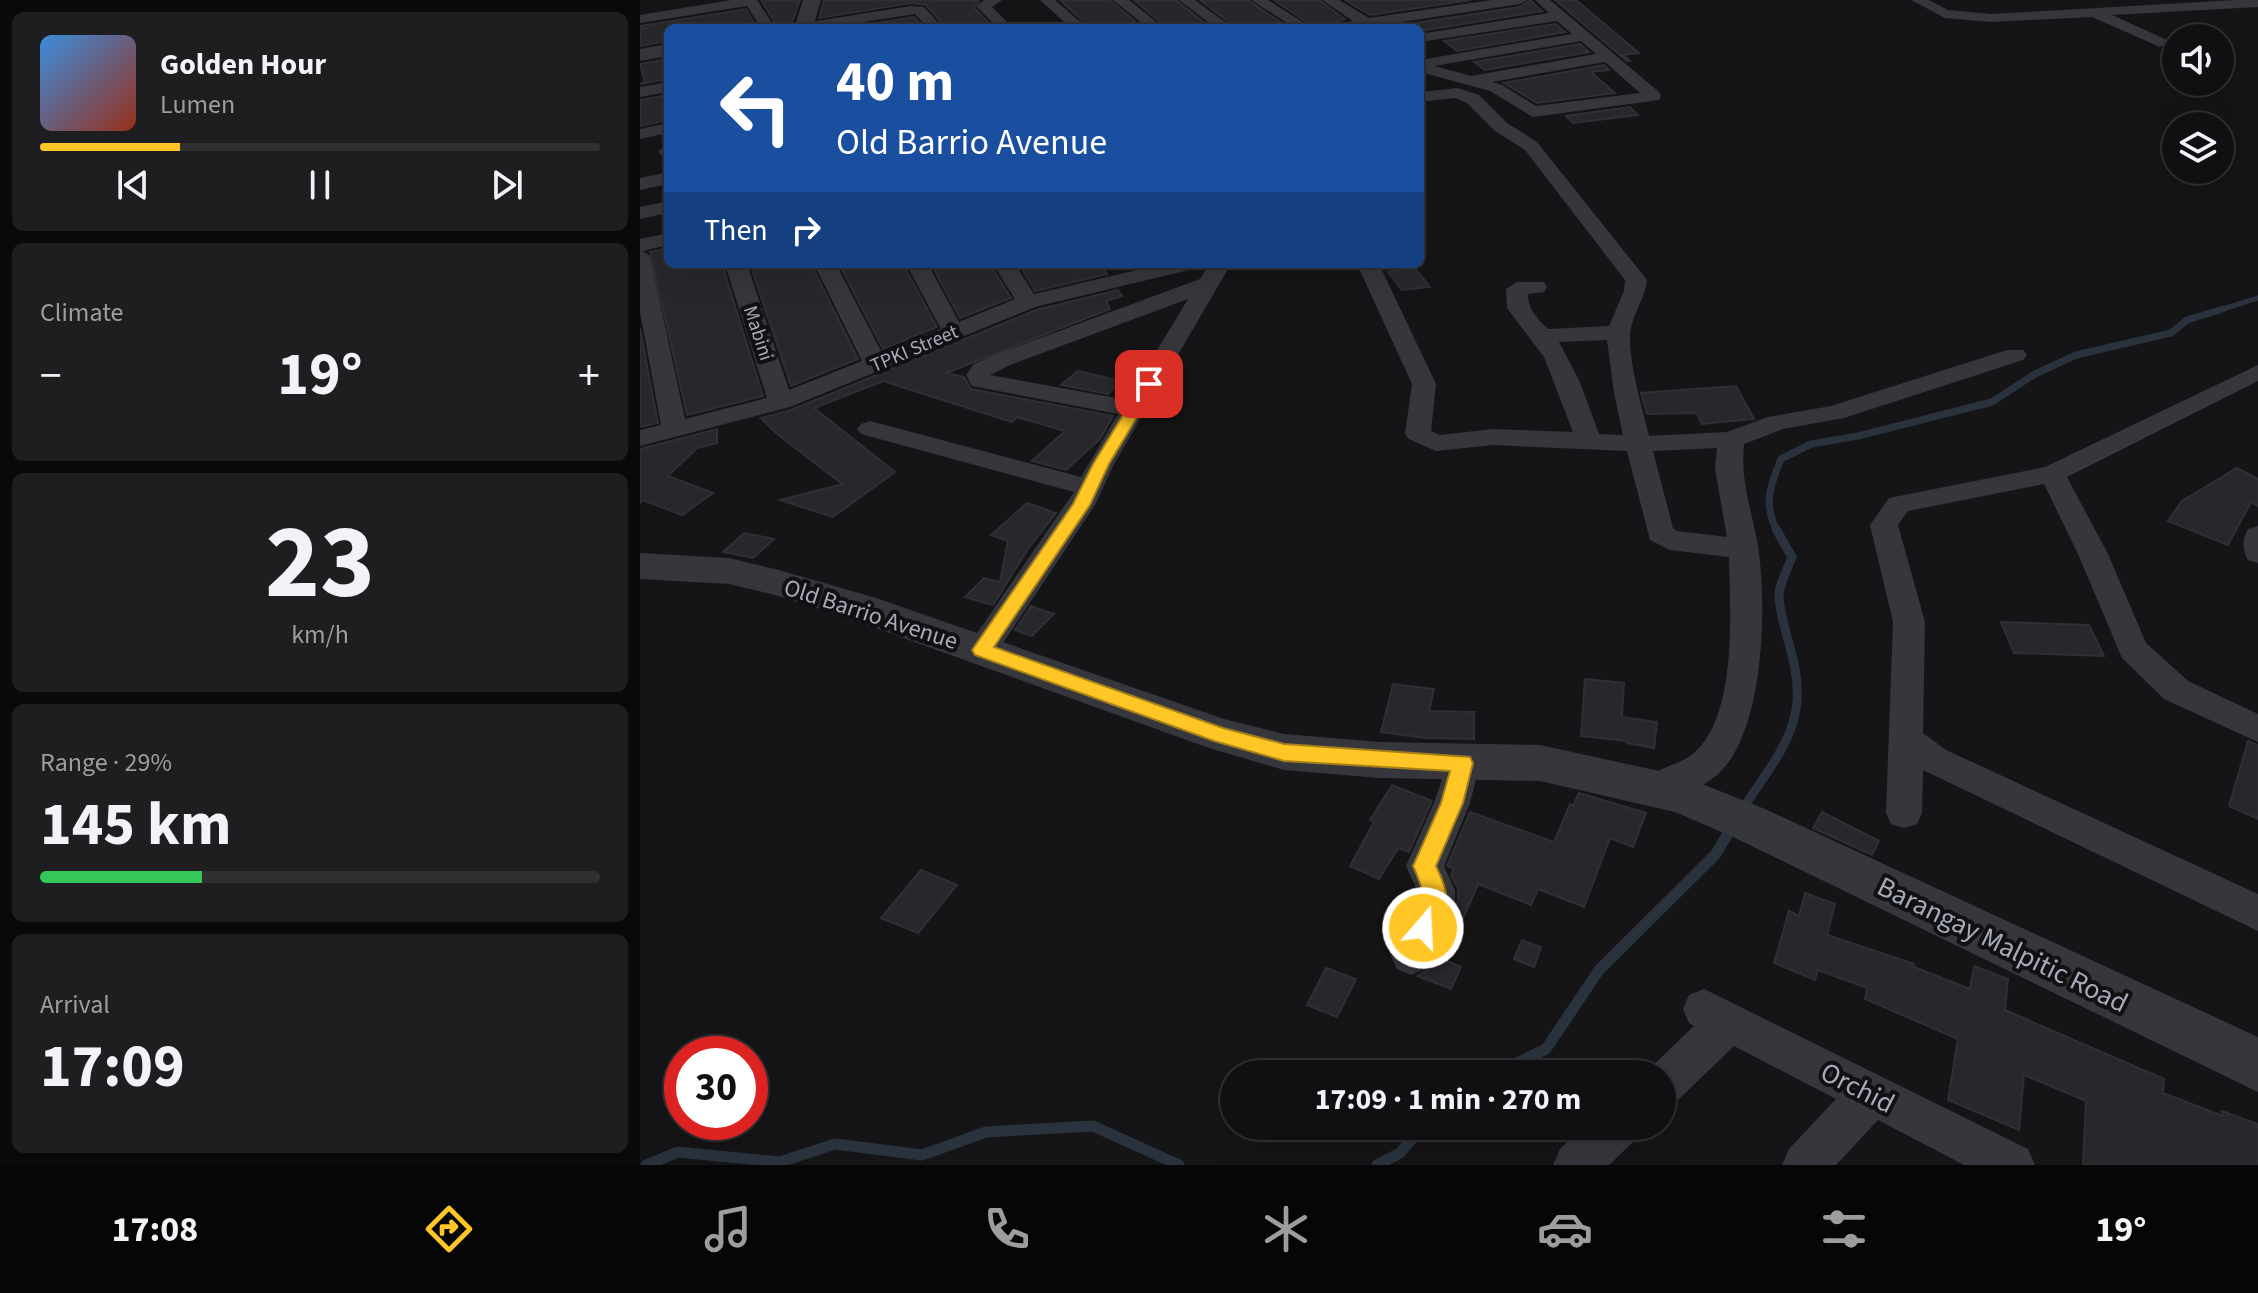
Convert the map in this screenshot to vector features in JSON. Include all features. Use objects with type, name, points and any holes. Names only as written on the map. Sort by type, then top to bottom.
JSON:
[{"type":"street","points":[[671,24],[691,11],[753,0],[766,24]]},
{"type":"street","points":[[995,0],[983,6],[1002,24]]},
{"type":"street","points":[[1047,0],[1075,24]]},
{"type":"street","points":[[1120,0],[1152,24]]},
{"type":"street","points":[[1186,0],[1220,24]]},
{"type":"street","points":[[1258,0],[1298,24]]},
{"type":"street","points":[[1329,0],[1367,23]]},
{"type":"street","points":[[1397,0],[1424,14]]},
{"type":"street","points":[[1360,24],[1486,2],[1520,0]]},
{"type":"street","points":[[1424,66],[1496,88],[1533,112],[1653,96],[1542,0]]},
{"type":"street","points":[[1918,0],[1936,11],[1965,17],[2258,3]]},
{"type":"street","points":[[802,24],[815,2]]},
{"type":"street","points":[[820,24],[911,10],[919,10],[933,24]]},
{"type":"street","points":[[691,11],[699,24]]},
{"type":"street","points":[[2096,13],[2160,42]]},
{"type":"street","points":[[1424,37],[1560,16]]},
{"type":"street","points":[[1424,64],[1584,36]]},
{"type":"street","points":[[1475,80],[1608,57]]},
{"type":"street","points":[[640,92],[664,88]]},
{"type":"street","points":[[1424,97],[1457,93],[1473,99],[1501,127],[1531,146],[1636,280],[1635,291],[1618,333],[1626,393],[1660,533],[1670,540],[1744,549]]},
{"type":"street","points":[[640,134],[664,129]]},
{"type":"street","points":[[640,184],[664,179]]},
{"type":"street","points":[[640,213],[664,208]]},
{"type":"street","points":[[640,245],[664,240]]},
{"type":"street","points":[[640,256],[675,431]]},
{"type":"street","name":"Mabini","points":[[737,268],[781,402]]},
{"type":"street","points":[[827,268],[876,364]]},
{"type":"street","points":[[919,268],[953,331]]},
{"type":"street","points":[[1007,268],[1028,302]]},
{"type":"street","name":"TPKI Street","points":[[640,438],[781,402],[1028,302],[1173,268]]},
{"type":"street","points":[[1370,268],[1424,384],[1418,434],[1436,443],[1493,437],[1640,444],[1731,440],[1777,422],[1835,413],[2015,355]]},
{"type":"street","points":[[1134,409],[981,381],[978,375],[983,369],[1002,360],[1215,274]]},
{"type":"street","points":[[982,650],[1081,505],[1088,487],[1215,274]]},
{"type":"street","points":[[1536,287],[1517,289],[1523,320],[1550,346],[1589,441]]},
{"type":"street","points":[[1541,336],[1618,333]]},
{"type":"street","points":[[1904,813],[1909,622],[1884,525],[1891,512],[1899,504],[2052,474],[2258,372]]},
{"type":"street","points":[[870,429],[1088,487]]},
{"type":"street","points":[[1669,792],[1708,762],[1736,705],[1743,665],[1744,549],[1728,469],[1731,440]]},
{"type":"street","points":[[2052,474],[2093,554],[2133,650],[2176,690],[2258,729]]},
{"type":"street","points":[[2258,536],[2258,553]]},
{"type":"street","name":"Old Barrio Avenue","points":[[640,566],[729,571],[779,583],[862,608],[1221,735],[1284,752],[1463,763],[1540,763],[1669,792],[1749,823]]},
{"type":"street","points":[[1908,741],[1934,760],[2258,913]]},
{"type":"street","points":[[1411,956],[1436,901],[1436,890],[1425,866],[1452,803],[1463,763]]},
{"type":"street","name":"Barangay Malpitic Road","points":[[1749,823],[2258,1065]]},
{"type":"street","name":"Orchid","points":[[1676,1066],[1717,1015],[2012,1165]]},
{"type":"street","points":[[1805,1165],[1872,1094]]},
{"type":"street","points":[[1576,1165],[1602,1140]]},
{"type":"building","points":[[761,0],[800,0],[793,20],[788,24],[776,24]]},
{"type":"building","points":[[824,0],[979,0],[974,8],[990,24],[943,24],[926,5],[911,3],[819,18]]},
{"type":"building","points":[[1060,0],[1110,0],[1138,24],[1086,24]]},
{"type":"building","points":[[1134,0],[1176,0],[1206,24],[1162,24]]},
{"type":"building","points":[[1200,0],[1248,0],[1283,24],[1231,24]]},
{"type":"building","points":[[1274,0],[1319,0],[1345,19],[1328,24],[1309,24]]},
{"type":"building","points":[[1345,0],[1471,0],[1370,15]]},
{"type":"building","points":[[1530,0],[1542,11],[1427,30],[1424,30],[1424,24],[1408,24],[1520,7]]},
{"type":"building","points":[[1555,0],[1576,0],[1639,53],[1623,55],[1630,61],[1627,61]]},
{"type":"building","points":[[746,9],[755,24],[664,24],[664,42],[640,46],[640,29],[645,28],[640,26]]},
{"type":"building","points":[[914,17],[920,24],[870,24]]},
{"type":"building","points":[[1556,24],[1565,32],[1457,51],[1444,41]]},
{"type":"building","points":[[1580,44],[1589,52],[1485,70],[1474,62]]},
{"type":"building","points":[[664,60],[664,80],[640,84],[645,82],[640,64]]},
{"type":"building","points":[[1604,65],[1609,70],[1591,72],[1615,93],[1537,103],[1504,83]]},
{"type":"building","points":[[664,96],[664,121],[640,126],[640,100]]},
{"type":"building","points":[[1630,107],[1638,115],[1573,123],[1566,116]]},
{"type":"building","points":[[664,249],[664,268],[723,268],[763,396],[687,415],[650,252]]},
{"type":"building","points":[[751,268],[813,268],[858,359],[791,386]]},
{"type":"building","points":[[841,268],[905,268],[937,327],[883,349]]},
{"type":"building","points":[[933,268],[992,268],[1011,298],[960,318]]},
{"type":"building","points":[[1021,268],[1103,268],[1107,274],[1035,291]]},
{"type":"building","points":[[1415,268],[1430,287],[1402,290],[1388,272]]},
{"type":"building","points":[[1118,290],[1122,296],[1106,301],[1110,309],[946,373],[964,377],[971,389],[1113,416],[1100,439],[1066,470],[1032,461],[1065,431],[1017,417],[1012,422],[883,381],[814,408],[895,472],[833,517],[780,500],[842,484],[761,418],[791,410],[1036,310]]},
{"type":"building","points":[[640,328],[658,423],[640,427]]},
{"type":"building","points":[[1078,371],[1121,381],[1108,394],[1061,385]]},
{"type":"building","points":[[1736,386],[1754,419],[1702,424],[1697,413],[1647,414],[1641,393]]},
{"type":"building","points":[[717,429],[717,443],[697,448],[668,476],[713,493],[682,515],[643,500],[640,503],[640,449]]},
{"type":"building","points":[[2237,468],[2258,479],[2258,506],[2251,502],[2228,545],[2168,521],[2182,501]]},
{"type":"building","points":[[1027,503],[1056,513],[1028,549],[993,605],[965,597],[984,578],[1000,582],[1008,541],[991,535]]},
{"type":"building","points":[[744,533],[774,539],[753,558],[723,552]]},
{"type":"building","points":[[1031,606],[1054,614],[1032,636],[1015,630]]},
{"type":"building","points":[[2001,622],[2089,625],[2104,656],[2014,653]]},
{"type":"building","points":[[1585,679],[1624,683],[1622,717],[1657,722],[1654,748],[1628,741],[1581,736]]},
{"type":"building","points":[[1393,684],[1434,689],[1429,711],[1474,712],[1474,739],[1425,738],[1381,732]]},
{"type":"building","points":[[2248,741],[2258,745],[2258,819],[2229,806]]},
{"type":"building","points":[[1392,785],[1432,801],[1409,852],[1398,848],[1379,879],[1350,866],[1374,822],[1370,820]]},
{"type":"building","points":[[1579,793],[1646,813],[1633,847],[1610,838],[1584,907],[1538,889],[1531,905],[1478,884],[1445,960],[1461,967],[1451,989],[1417,976],[1428,970],[1458,902],[1458,889],[1451,875],[1454,869],[1447,866],[1470,812],[1554,842],[1570,804],[1573,806]]},
{"type":"building","points":[[1822,812],[1879,841],[1872,855],[1813,828]]},
{"type":"building","points":[[921,870],[957,885],[918,933],[881,918]]},
{"type":"building","points":[[1805,893],[1835,904],[1827,935],[1914,964],[1914,967],[1970,989],[1974,966],[2008,979],[2005,1010],[2164,1079],[2163,1093],[2223,1116],[2222,1111],[2258,1124],[2258,1165],[2083,1165],[2086,1101],[2024,1075],[2019,1130],[1948,1100],[1958,1039],[1865,999],[1867,988],[1818,970],[1815,980],[1774,963],[1789,911],[1799,916]]},
{"type":"building","points":[[1522,940],[1541,947],[1534,967],[1514,959]]},
{"type":"building","points":[[1326,968],[1356,979],[1337,1017],[1307,1005]]},
{"type":"waterway","points":[[2217,311],[2258,298]]},
{"type":"waterway","points":[[1777,530],[1769,503],[1777,469],[1781,459],[1811,444],[1858,436],[1992,402],[2035,374],[2076,355],[2171,333],[2187,320],[2223,309]]},
{"type":"waterway","points":[[1742,810],[1784,745],[1797,701],[1796,674],[1779,598],[1792,557],[1777,530]]},
{"type":"waterway","points":[[1523,1060],[1546,1049],[1599,970],[1716,854],[1733,825]]},
{"type":"waterway","points":[[646,1165],[678,1152],[780,1162],[835,1144],[922,1155],[986,1132],[1093,1126],[1179,1165]]},
{"type":"waterway","points":[[1377,1165],[1400,1153],[1411,1140]]},
{"type":"route","points":[[1149,384],[1088,487],[1081,505],[982,650],[1221,735],[1284,752],[1463,763],[1452,803],[1425,866],[1436,890],[1436,901],[1423,928]]}]
